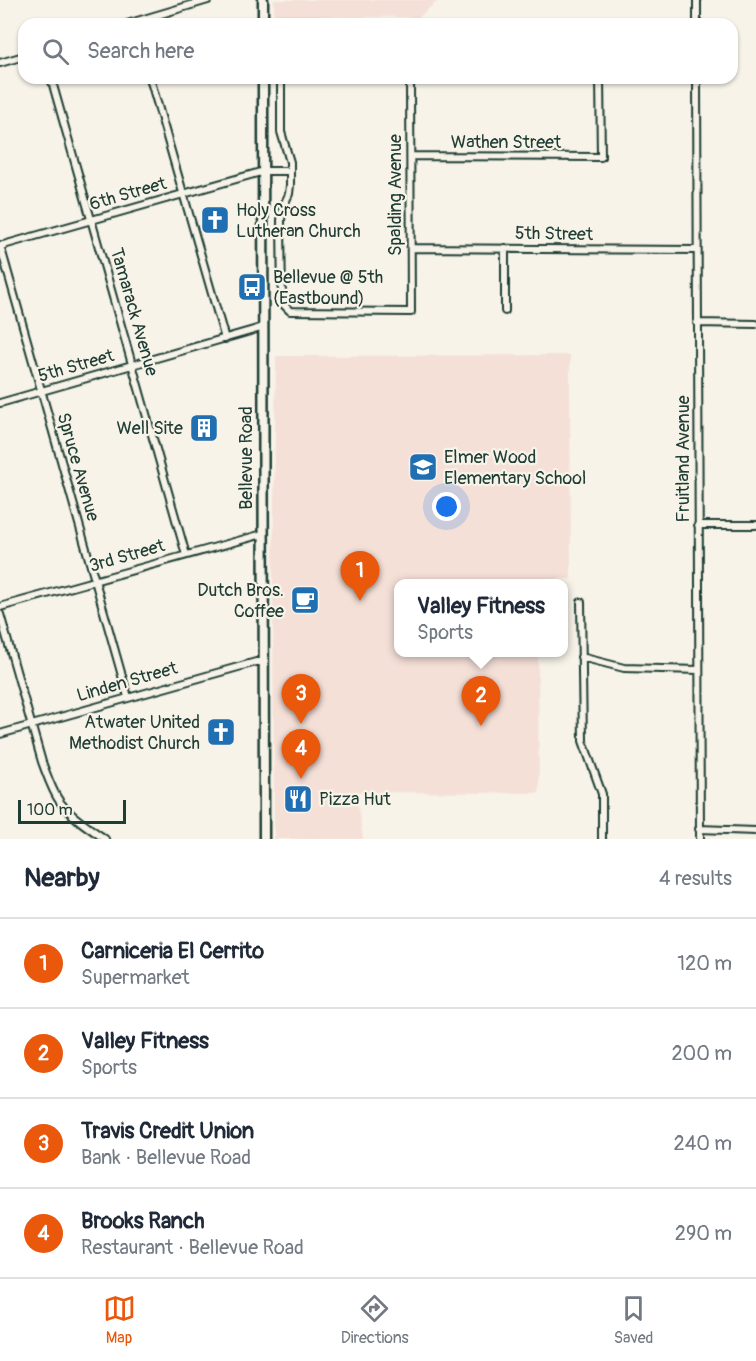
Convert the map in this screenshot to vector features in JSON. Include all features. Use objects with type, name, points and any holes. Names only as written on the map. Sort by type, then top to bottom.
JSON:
[{"type":"main road","points":[[263,0],[263,18]]},
{"type":"main road","name":"Bellevue Road","points":[[263,84],[264,839]]},
{"type":"street","points":[[149,18],[208,0]]},
{"type":"street","points":[[697,0],[697,18]]},
{"type":"street","points":[[0,63],[18,58]]},
{"type":"street","name":"Tamarack Avenue","points":[[53,84],[186,555]]},
{"type":"street","points":[[152,84],[225,339]]},
{"type":"street","points":[[281,84],[281,132],[290,162],[290,171]]},
{"type":"street","name":"Spalding Avenue","points":[[290,171],[289,194],[283,207],[281,220],[282,303],[290,311],[411,312],[410,84]]},
{"type":"street","name":"Wathen Street","points":[[411,156],[601,157],[600,84]]},
{"type":"street","name":"Fruitland Avenue","points":[[697,84],[699,839]]},
{"type":"street","name":"6th Street","points":[[0,246],[264,171],[290,171]]},
{"type":"street","name":"Spruce Avenue","points":[[0,246],[128,697]]},
{"type":"street","name":"5th Street","points":[[411,248],[697,250]]},
{"type":"street","points":[[504,248],[504,311]]},
{"type":"street","points":[[697,323],[756,324]]},
{"type":"street","name":"5th Street","points":[[0,403],[264,327]]},
{"type":"street","points":[[698,525],[756,525]]},
{"type":"street","name":"3rd Street","points":[[0,607],[263,534]]},
{"type":"street","points":[[581,602],[583,741],[602,794],[602,839]]},
{"type":"street","points":[[0,614],[42,762],[60,801],[87,827],[105,839]]},
{"type":"street","points":[[581,657],[624,668],[699,670]]},
{"type":"street","name":"Linden Street","points":[[0,734],[256,662],[264,662]]},
{"type":"street","points":[[699,829],[756,831]]},
{"type":"shaded area","points":[[274,0],[439,0],[419,17],[274,16]]},
{"type":"shaded area","points":[[570,355],[571,579],[394,579],[394,657],[538,657],[539,793],[356,792],[363,839],[274,839],[273,579],[276,356]]},
{"type":"place","name":"Holy Cross Lutheran Church","points":[[215,220]]},
{"type":"place","name":"Bellevue @ 5th (Eastbound)","points":[[252,287]]},
{"type":"place","name":"Well Site","points":[[204,428]]},
{"type":"place","name":"Elmer Wood Elementary School","points":[[423,467]]},
{"type":"place","name":"Dutch Bros. Coffee","points":[[305,600]]},
{"type":"place","name":"Carniceria El Cerrito","points":[[360,601]]},
{"type":"place","name":"Travis Credit Union","points":[[301,724]]},
{"type":"place","name":"Valley Fitness","points":[[481,726]]},
{"type":"place","name":"Atwater United Methodist Church","points":[[221,732]]},
{"type":"place","name":"Brooks Ranch","points":[[301,779]]},
{"type":"place","name":"Pizza Hut","points":[[298,799]]}]
